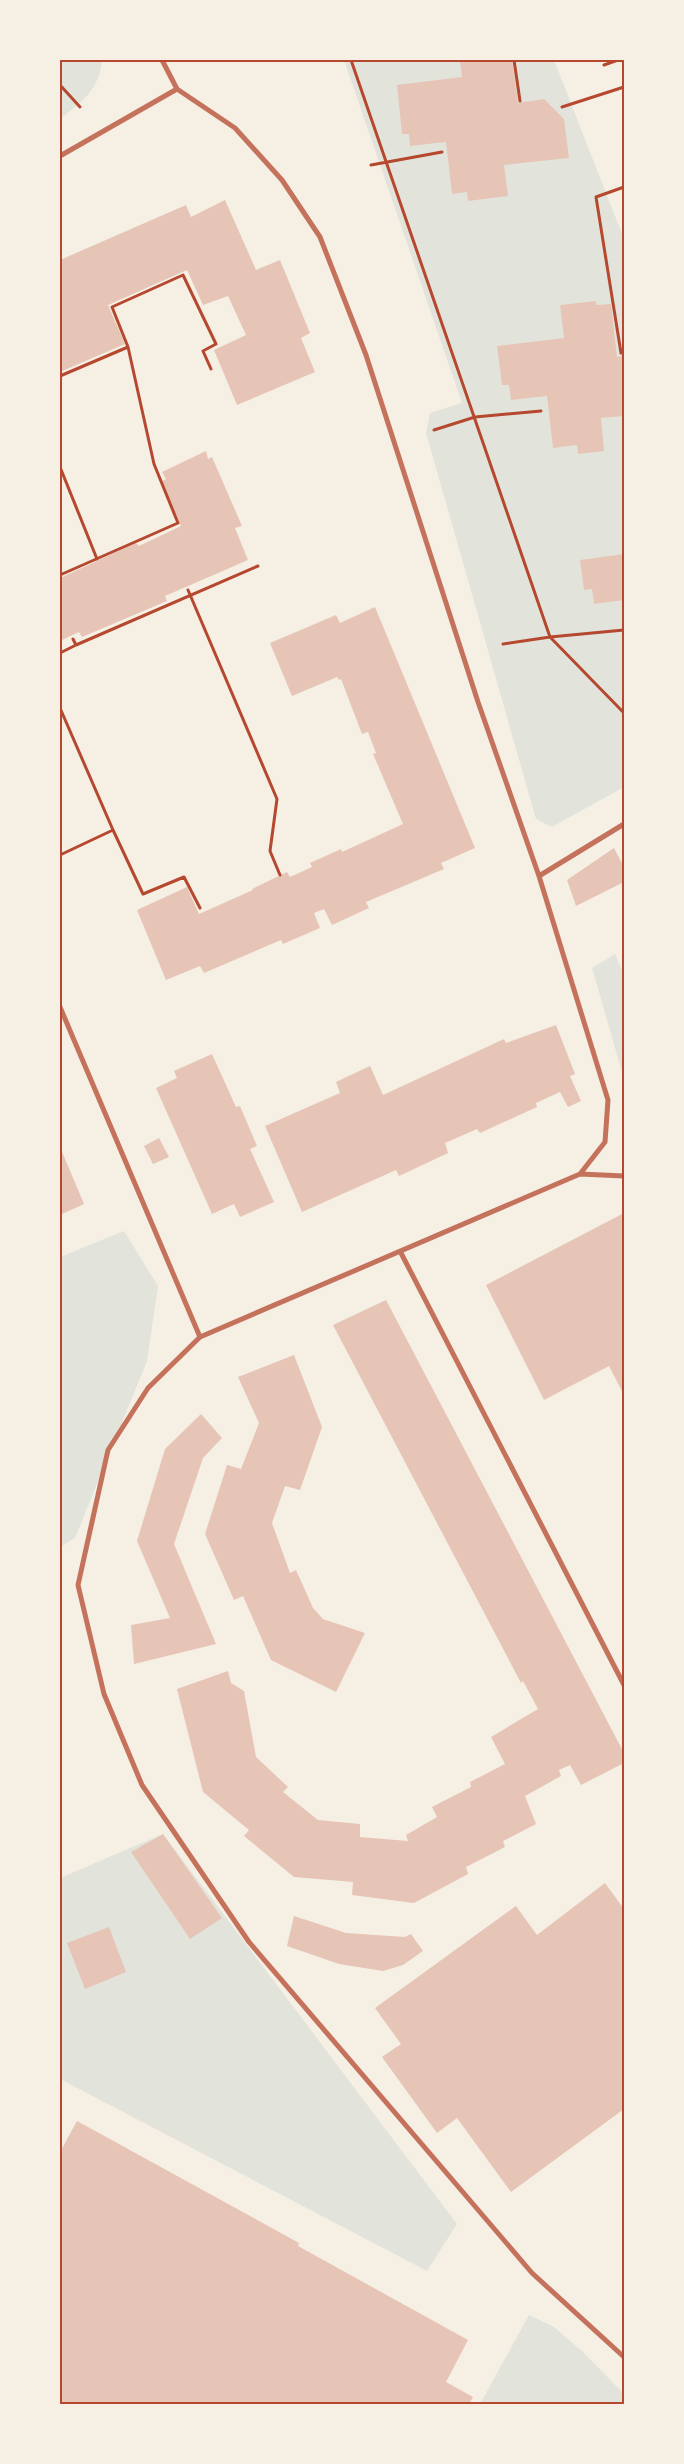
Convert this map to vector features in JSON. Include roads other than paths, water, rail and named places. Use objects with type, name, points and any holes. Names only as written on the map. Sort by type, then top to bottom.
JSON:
[{"type":"street","points":[[162,60],[177,89],[235,128],[282,180],[320,237],[366,355],[478,702],[539,876],[608,1100],[606,1142],[580,1174]]},
{"type":"street","points":[[60,156],[177,89]]},
{"type":"street","points":[[539,876],[624,824]]},
{"type":"street","points":[[60,1007],[200,1337]]},
{"type":"street","points":[[624,1176],[580,1174],[200,1337],[148,1388],[108,1450],[78,1585],[104,1694],[142,1785],[249,1942],[532,2273],[624,2357]]},
{"type":"street","points":[[400,1251],[624,1685]]}]
